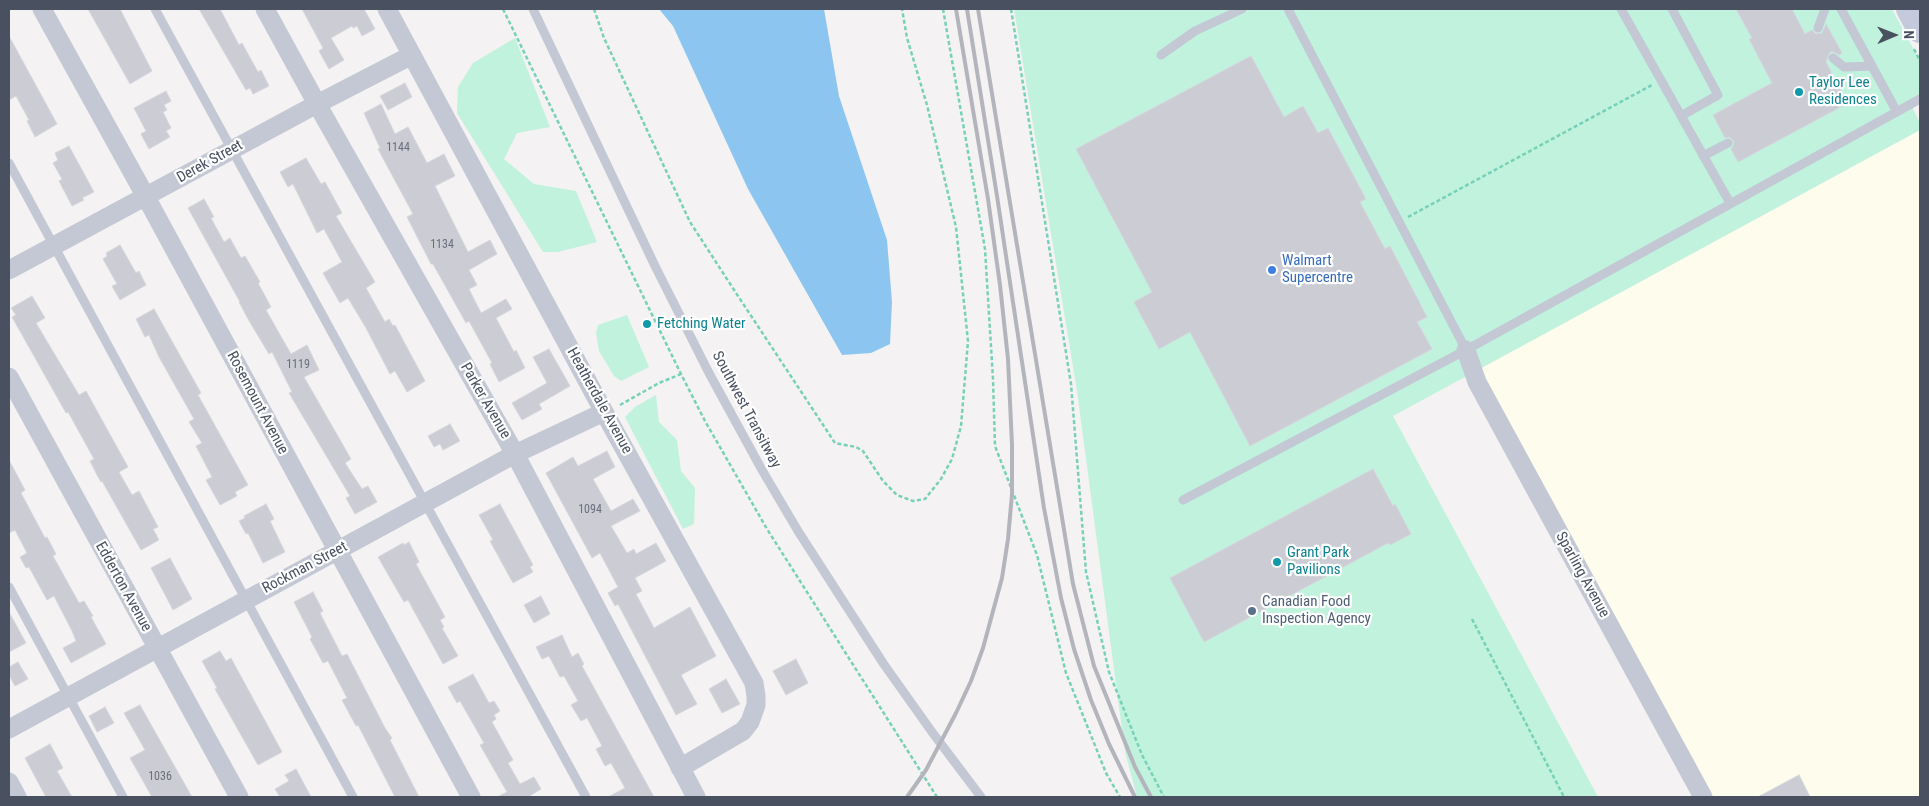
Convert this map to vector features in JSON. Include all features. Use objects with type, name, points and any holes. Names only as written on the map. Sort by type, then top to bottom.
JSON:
[{"type":"main road","points":[[1909,9],[1920,30]]},
{"type":"street","name":"Rosemount Avenue","points":[[42,9],[471,797]]},
{"type":"street","name":"Parker Avenue","points":[[265,9],[515,454],[696,797]]},
{"type":"street","name":"Heatherdale Avenue","points":[[387,9],[604,412],[754,683],[756,706],[750,722],[743,731],[680,768]]},
{"type":"street","name":"Derek Street","points":[[9,270],[412,55]]},
{"type":"street","name":"Sparling Avenue","points":[[1466,350],[1477,382],[1703,797]]},
{"type":"street","name":"Edderton Avenue","points":[[9,377],[239,797]]},
{"type":"street","name":"Rockman Street","points":[[9,730],[68,696],[515,454],[604,412]]},
{"type":"street","points":[[9,782],[17,797]]},
{"type":"lane","points":[[155,9],[586,797]]},
{"type":"lane","name":"Southwest Transitway","points":[[533,9],[655,266],[709,373],[762,470],[808,548],[883,663],[981,797]]},
{"type":"lane","points":[[1161,55],[1195,30],[1242,9]]},
{"type":"lane","points":[[1288,9],[1466,350]]},
{"type":"lane","points":[[1621,9],[1730,203]]},
{"type":"lane","points":[[1672,9],[1718,95],[1681,116]]},
{"type":"lane","points":[[1818,28],[1825,9]]},
{"type":"lane","points":[[1841,9],[1897,112]]},
{"type":"lane","points":[[1833,58],[1844,67],[1872,66]]},
{"type":"lane","points":[[1183,500],[1466,350],[1920,99]]},
{"type":"lane","points":[[1704,156],[1728,143]]},
{"type":"lane","points":[[9,163],[353,797]]},
{"type":"lane","points":[[9,587],[123,797]]},
{"type":"path","points":[[503,9],[681,374],[767,529],[937,797]]},
{"type":"path","points":[[594,9],[604,38],[690,222],[835,443],[856,446],[863,451],[883,481],[897,495],[913,501],[925,499],[941,479],[952,459],[961,426],[968,341],[956,227],[927,105],[907,38],[902,9]]},
{"type":"path","points":[[943,9],[985,249],[995,446],[1037,556],[1066,673],[1106,773],[1120,797]]},
{"type":"path","points":[[1011,9],[1071,384],[1086,572],[1109,672],[1142,755],[1164,797]]},
{"type":"path","points":[[1398,222],[1661,80]]},
{"type":"path","points":[[604,412],[615,408],[659,383],[681,374]]},
{"type":"path","points":[[1472,619],[1564,797]]},
{"type":"shaded area","points":[[1920,130],[1920,797],[1703,797],[1472,373]]},
{"type":"green space","points":[[1014,9],[1892,9],[1920,61],[1920,100],[1911,105],[1920,123],[1920,130],[1393,416],[1598,797],[1137,797],[1125,752],[1077,391]]},
{"type":"green space","points":[[515,38],[550,127],[517,133],[504,159],[534,184],[576,191],[597,242],[558,252],[543,252],[457,113],[458,87],[473,63]]},
{"type":"green space","points":[[627,315],[649,367],[621,381],[614,376],[599,351],[596,333],[598,325]]},
{"type":"green space","points":[[656,395],[659,422],[677,440],[681,471],[695,488],[694,524],[683,529],[625,417],[635,407]]},
{"type":"water","points":[[659,9],[824,9],[839,96],[887,240],[892,302],[890,344],[871,353],[842,355],[748,189],[673,26]]},
{"type":"building","points":[[88,9],[120,9],[152,71],[130,84]]},
{"type":"building","points":[[199,9],[220,9],[239,45],[242,43],[258,72],[261,70],[269,86],[253,94],[250,88],[246,90]]},
{"type":"building","points":[[302,9],[364,9],[375,29],[362,36],[357,26],[353,28],[352,26],[331,38],[344,60],[329,69],[319,51],[323,48]]},
{"type":"building","name":"Taylor Lee Residences","points":[[1736,9],[1792,9],[1805,34],[1812,30],[1816,34],[1822,33],[1826,24],[1842,53],[1839,55],[1830,52],[1826,62],[1848,103],[1738,162],[1731,149],[1734,144],[1733,140],[1729,137],[1725,138],[1713,115],[1772,83],[1749,39],[1752,38]]},
{"type":"building","points":[[9,36],[57,124],[35,137],[27,121],[29,120],[16,96],[9,100]]},
{"type":"building","name":"Walmart Supercentre","points":[[1251,56],[1284,117],[1303,106],[1318,133],[1328,128],[1366,199],[1360,202],[1385,249],[1390,246],[1427,317],[1417,322],[1432,349],[1250,446],[1190,332],[1159,349],[1134,302],[1152,292],[1076,149]]},
{"type":"building","points":[[405,83],[412,97],[388,110],[380,96]]},
{"type":"building","points":[[166,91],[171,101],[164,105],[167,110],[163,112],[171,128],[166,131],[170,137],[149,149],[141,134],[146,131],[134,108]]},
{"type":"building","points":[[381,104],[395,134],[408,127],[427,163],[444,154],[455,176],[435,186],[468,252],[490,240],[497,254],[469,270],[477,285],[469,289],[481,313],[506,299],[512,309],[496,318],[525,368],[499,382],[490,364],[492,363],[469,321],[466,323],[433,264],[431,264],[407,217],[413,214],[378,149],[380,148],[364,113]]},
{"type":"building","points":[[69,146],[94,192],[72,206],[59,181],[62,179],[53,163],[58,160],[55,153]]},
{"type":"building","points":[[306,158],[321,184],[325,182],[342,213],[336,216],[375,282],[366,288],[385,322],[389,319],[393,326],[395,325],[425,381],[407,392],[395,371],[390,374],[348,298],[340,303],[323,273],[342,262],[324,229],[317,233],[293,184],[288,187],[280,172]]},
{"type":"building","points":[[204,199],[214,217],[211,218],[224,242],[230,238],[241,258],[245,256],[260,282],[258,283],[271,307],[266,310],[291,354],[307,345],[319,370],[304,377],[351,459],[345,463],[362,489],[368,486],[377,502],[355,514],[346,498],[350,496],[289,393],[292,392],[272,352],[269,354],[248,319],[188,208]]},
{"type":"building","points":[[120,245],[136,273],[139,271],[146,285],[120,300],[112,286],[117,284],[103,259],[107,256],[106,253]]},
{"type":"building","points":[[32,296],[45,318],[36,323],[79,395],[86,391],[128,467],[119,472],[132,495],[139,491],[158,527],[153,529],[159,540],[141,550],[97,475],[90,461],[94,459],[72,419],[68,412],[66,413],[12,317],[16,315],[11,308]]},
{"type":"building","points":[[154,309],[201,393],[198,395],[248,485],[235,492],[237,496],[220,505],[206,480],[212,477],[196,446],[202,443],[189,422],[194,419],[159,357],[149,335],[145,337],[136,319]]},
{"type":"building","points":[[549,349],[570,386],[539,404],[542,409],[522,420],[512,403],[547,383],[533,357]]},
{"type":"building","points":[[450,424],[460,441],[443,450],[440,444],[434,447],[428,436]]},
{"type":"building","points":[[607,451],[615,467],[593,479],[611,511],[633,499],[640,511],[611,526],[627,553],[634,549],[636,554],[656,543],[666,561],[635,578],[642,591],[636,594],[654,628],[690,607],[716,656],[681,675],[697,704],[676,715],[618,604],[615,606],[608,593],[618,587],[600,553],[592,558],[546,473],[573,457],[578,466]]},
{"type":"building","points":[[9,460],[25,490],[21,493],[45,538],[47,537],[56,554],[53,556],[79,603],[84,601],[106,644],[71,663],[63,648],[76,641],[72,631],[54,596],[47,600],[29,567],[26,568],[20,557],[27,553],[15,530],[9,533]]},
{"type":"building","name":"Grant Park Pavilions","points":[[1373,469],[1411,534],[1390,545],[1388,543],[1204,642],[1170,578]]},
{"type":"building","points":[[266,504],[274,519],[270,521],[285,552],[263,563],[248,533],[246,534],[239,521],[245,518],[244,516]]},
{"type":"building","points":[[500,504],[533,565],[530,567],[533,572],[513,583],[490,541],[493,540],[479,515]]},
{"type":"building","points":[[409,542],[419,562],[416,564],[445,617],[440,620],[444,627],[442,628],[458,656],[443,664],[408,600],[404,602],[378,557],[403,543],[404,545]]},
{"type":"building","points":[[170,558],[192,599],[173,610],[151,568]]},
{"type":"building","points":[[313,592],[323,611],[320,613],[342,656],[347,654],[392,738],[390,740],[419,797],[395,797],[358,725],[356,726],[342,700],[347,698],[328,661],[323,663],[310,639],[312,637],[294,602]]},
{"type":"building","points":[[541,596],[550,614],[534,623],[524,605]]},
{"type":"building","points":[[9,612],[26,643],[9,652]]},
{"type":"building","points":[[562,635],[572,657],[578,653],[584,664],[582,666],[654,797],[608,797],[625,788],[611,763],[605,766],[596,749],[602,746],[587,718],[581,721],[571,705],[578,701],[564,676],[560,677],[549,656],[542,659],[536,647]]},
{"type":"building","points":[[220,651],[226,661],[231,658],[282,752],[258,765],[215,689],[217,688],[202,661]]},
{"type":"building","points":[[796,659],[808,683],[786,695],[773,671]]},
{"type":"building","points":[[18,662],[28,679],[15,686],[9,675],[9,667]]},
{"type":"building","points":[[473,674],[489,703],[494,701],[500,711],[494,715],[496,719],[492,722],[513,760],[508,763],[520,784],[534,777],[541,789],[528,797],[497,797],[507,792],[480,745],[484,743],[460,701],[457,703],[448,687]]},
{"type":"building","points":[[726,679],[740,704],[722,713],[709,689]]},
{"type":"building","points":[[140,705],[192,797],[152,797],[130,758],[145,750],[124,713]]},
{"type":"building","points":[[105,707],[114,723],[97,732],[89,716]]},
{"type":"building","points":[[50,744],[63,768],[57,771],[72,797],[46,797],[25,758]]},
{"type":"building","points":[[296,769],[311,797],[280,797],[275,789],[289,781],[285,775]]},
{"type":"building","points":[[1799,775],[1810,797],[1758,797]]},
{"type":"railway","points":[[907,797],[926,770],[956,713],[971,681],[983,648],[1002,578],[1012,494],[1008,359],[1000,285],[988,199],[956,9]]},
{"type":"railway","points":[[967,9],[1044,508],[1061,598],[1074,649],[1091,700],[1109,744],[1135,797]]},
{"type":"railway","points":[[978,9],[1073,584],[1094,666],[1135,767],[1151,797]]},
{"type":"place","name":"Taylor Lee Residences","points":[[1799,92]]},
{"type":"place","name":"Walmart Supercentre","points":[[1272,270]]},
{"type":"place","name":"Fetching Water","points":[[647,324]]},
{"type":"place","name":"Grant Park Pavilions","points":[[1277,562]]},
{"type":"place","name":"Canadian Food Inspection Agency","points":[[1252,611]]}]
